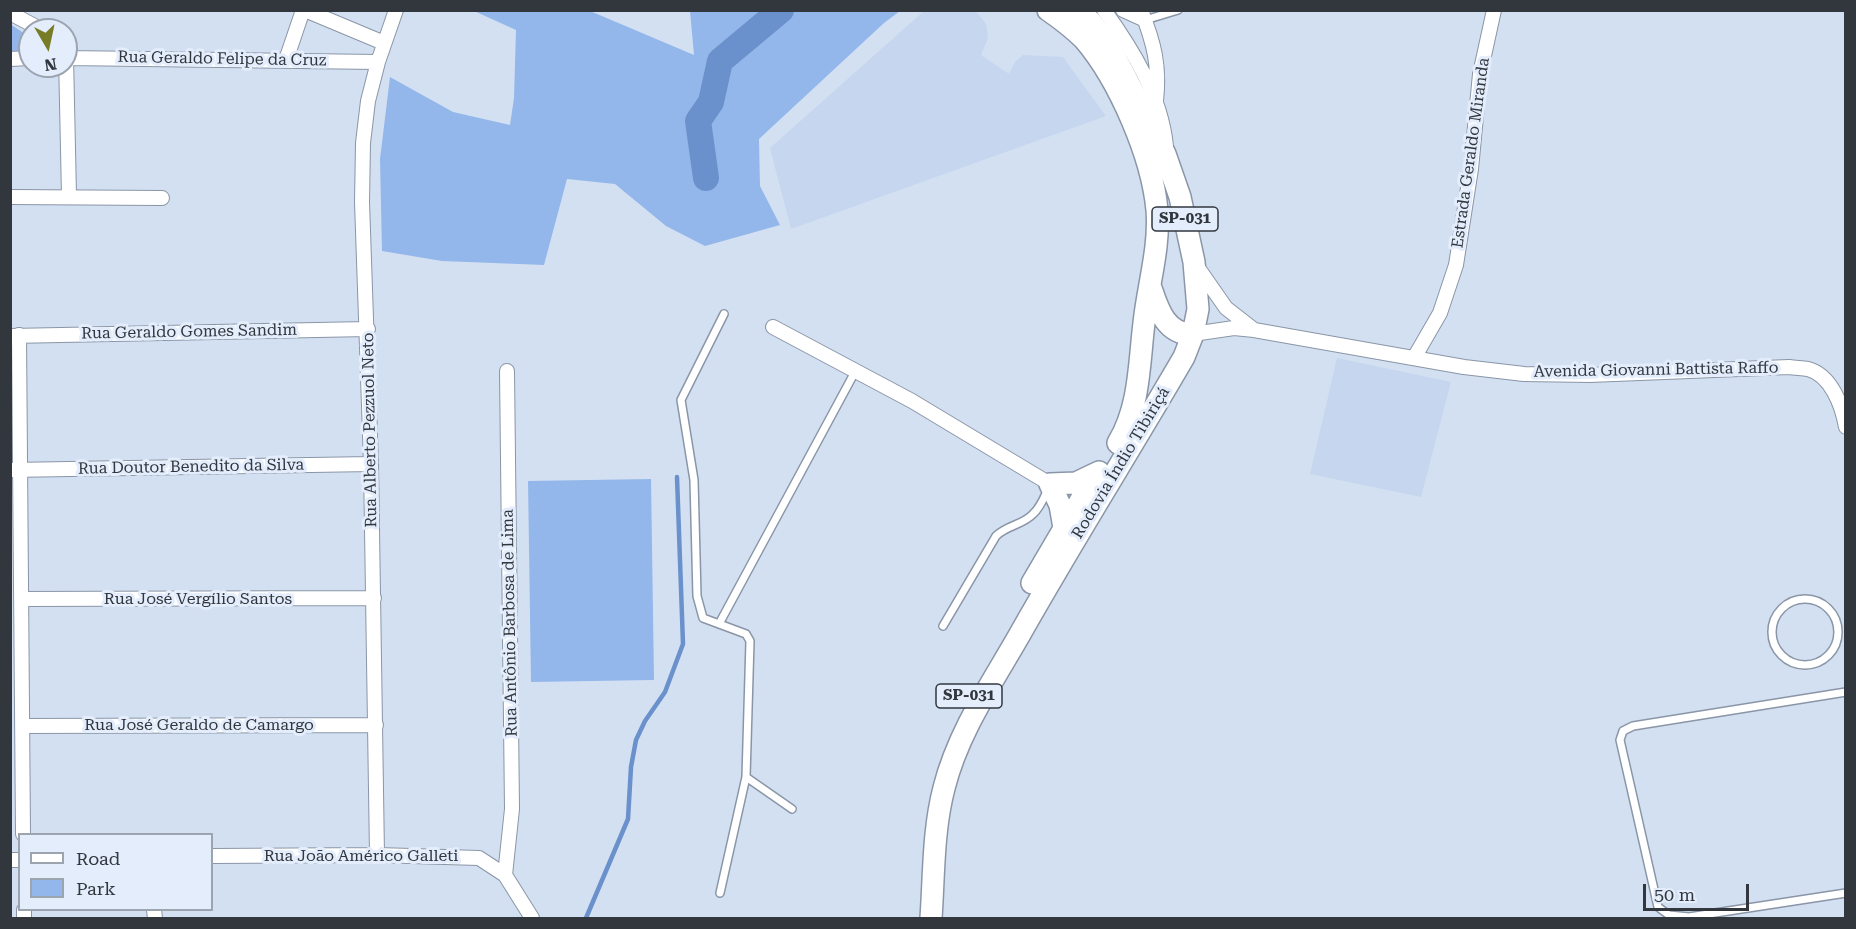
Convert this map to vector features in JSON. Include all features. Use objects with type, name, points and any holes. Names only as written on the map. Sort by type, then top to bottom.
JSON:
[{"type":"highway","name":"Rodovia Índio Tibiriçá","points":[[917,918],[928,798],[939,759],[953,727],[990,658],[1064,528],[1125,431],[1132,412],[1156,246],[1157,210],[1149,171],[1134,126],[1119,93],[1101,61],[1071,27],[1048,10]]},
{"type":"highway","name":"Rodovia Índio Tibiriçá","points":[[931,918],[937,824],[944,788],[956,750],[1045,590],[1184,357],[1193,334],[1198,309],[1194,262],[1180,197],[1168,160],[1108,44],[1091,22],[1078,10]]},
{"type":"highway","points":[[1149,284],[1159,311],[1166,322],[1173,329],[1184,334],[1193,334]]},
{"type":"highway","points":[[1064,528],[1060,505],[1050,484],[1076,483],[1099,472]]},
{"type":"street","points":[[286,60],[304,10],[384,43]]},
{"type":"street","name":"Rua Alberto Pezzuol Neto","points":[[377,855],[368,329],[362,202],[363,143],[378,62],[396,10]]},
{"type":"street","points":[[1104,10],[1140,65],[1165,132],[1168,160]]},
{"type":"street","points":[[1124,10],[1143,15],[1156,57],[1159,78],[1156,103]]},
{"type":"street","name":"Estrada Geraldo Miranda","points":[[1414,358],[1440,313],[1456,265],[1471,169],[1480,74],[1494,10]]},
{"type":"street","name":"Rua Geraldo Felipe da Cruz","points":[[78,57],[378,62]]},
{"type":"street","points":[[66,78],[69,196]]},
{"type":"street","points":[[10,197],[162,198]]},
{"type":"street","name":"Avenida Giovanni Battista Raffo","points":[[1194,262],[1226,308],[1254,330]]},
{"type":"street","points":[[773,327],[856,370],[1050,484]]},
{"type":"street","name":"Avenida Giovanni Battista Raffo","points":[[1193,334],[1234,328],[1254,330],[1464,367],[1550,375],[1789,367],[1809,369],[1824,377],[1836,395],[1845,427]]},
{"type":"street","name":"Rua Geraldo Gomes Sandim","points":[[15,335],[368,329]]},
{"type":"street","points":[[15,335],[15,470],[21,599],[23,833]]},
{"type":"street","name":"Rua Antônio Barbosa de Lima","points":[[505,875],[512,810],[507,371]]},
{"type":"street","name":"Rua Doutor Benedito da Silva","points":[[15,470],[371,464]]},
{"type":"street","name":"Rua José Vergílio Santos","points":[[21,599],[374,598]]},
{"type":"street","name":"Rua José Geraldo de Camargo","points":[[22,726],[376,725]]},
{"type":"street","name":"Rua João Américo Galleti","points":[[213,856],[377,855],[479,858],[505,875]]},
{"type":"street","points":[[505,875],[525,916]]},
{"type":"lane","points":[[1143,15],[1178,10]]},
{"type":"lane","points":[[720,893],[746,777],[750,641],[746,634],[703,618],[697,596],[694,480],[681,400],[724,314]]},
{"type":"lane","points":[[719,624],[856,370]]},
{"type":"lane","points":[[943,626],[996,536],[1034,514],[1050,484]]},
{"type":"lane","points":[[1809,599],[1828,608],[1838,626],[1835,646],[1829,655],[1810,665],[1788,660],[1779,653],[1772,632],[1779,611],[1788,604],[1809,599]]},
{"type":"lane","points":[[1838,626],[1845,622]]},
{"type":"lane","points":[[1845,692],[1633,726],[1623,731],[1620,740],[1658,908],[1669,915],[1689,917],[1845,893]]},
{"type":"lane","points":[[746,777],[792,809]]},
{"type":"shaded area","points":[[925,10],[976,11],[986,24],[988,38],[981,55],[1009,74],[1015,62],[1023,55],[1063,57],[1106,116],[791,229],[770,148]]},
{"type":"shaded area","points":[[1337,358],[1451,382],[1421,497],[1310,474]]},
{"type":"green space","points":[[474,11],[590,11],[694,55],[690,11],[900,11],[884,23],[759,139],[760,186],[780,225],[705,246],[666,226],[615,184],[567,179],[544,265],[442,261],[382,251],[380,159],[390,77],[453,112],[510,125],[514,98],[516,30]]},
{"type":"green space","points":[[10,24],[18,29],[18,52],[11,52]]},
{"type":"green space","points":[[651,479],[654,680],[531,682],[528,481]]},
{"type":"waterway","points":[[706,178],[698,121],[711,102],[720,61],[781,10]]},
{"type":"waterway","points":[[586,918],[628,819],[631,767],[636,740],[645,721],[665,692],[683,644],[677,477]]}]
